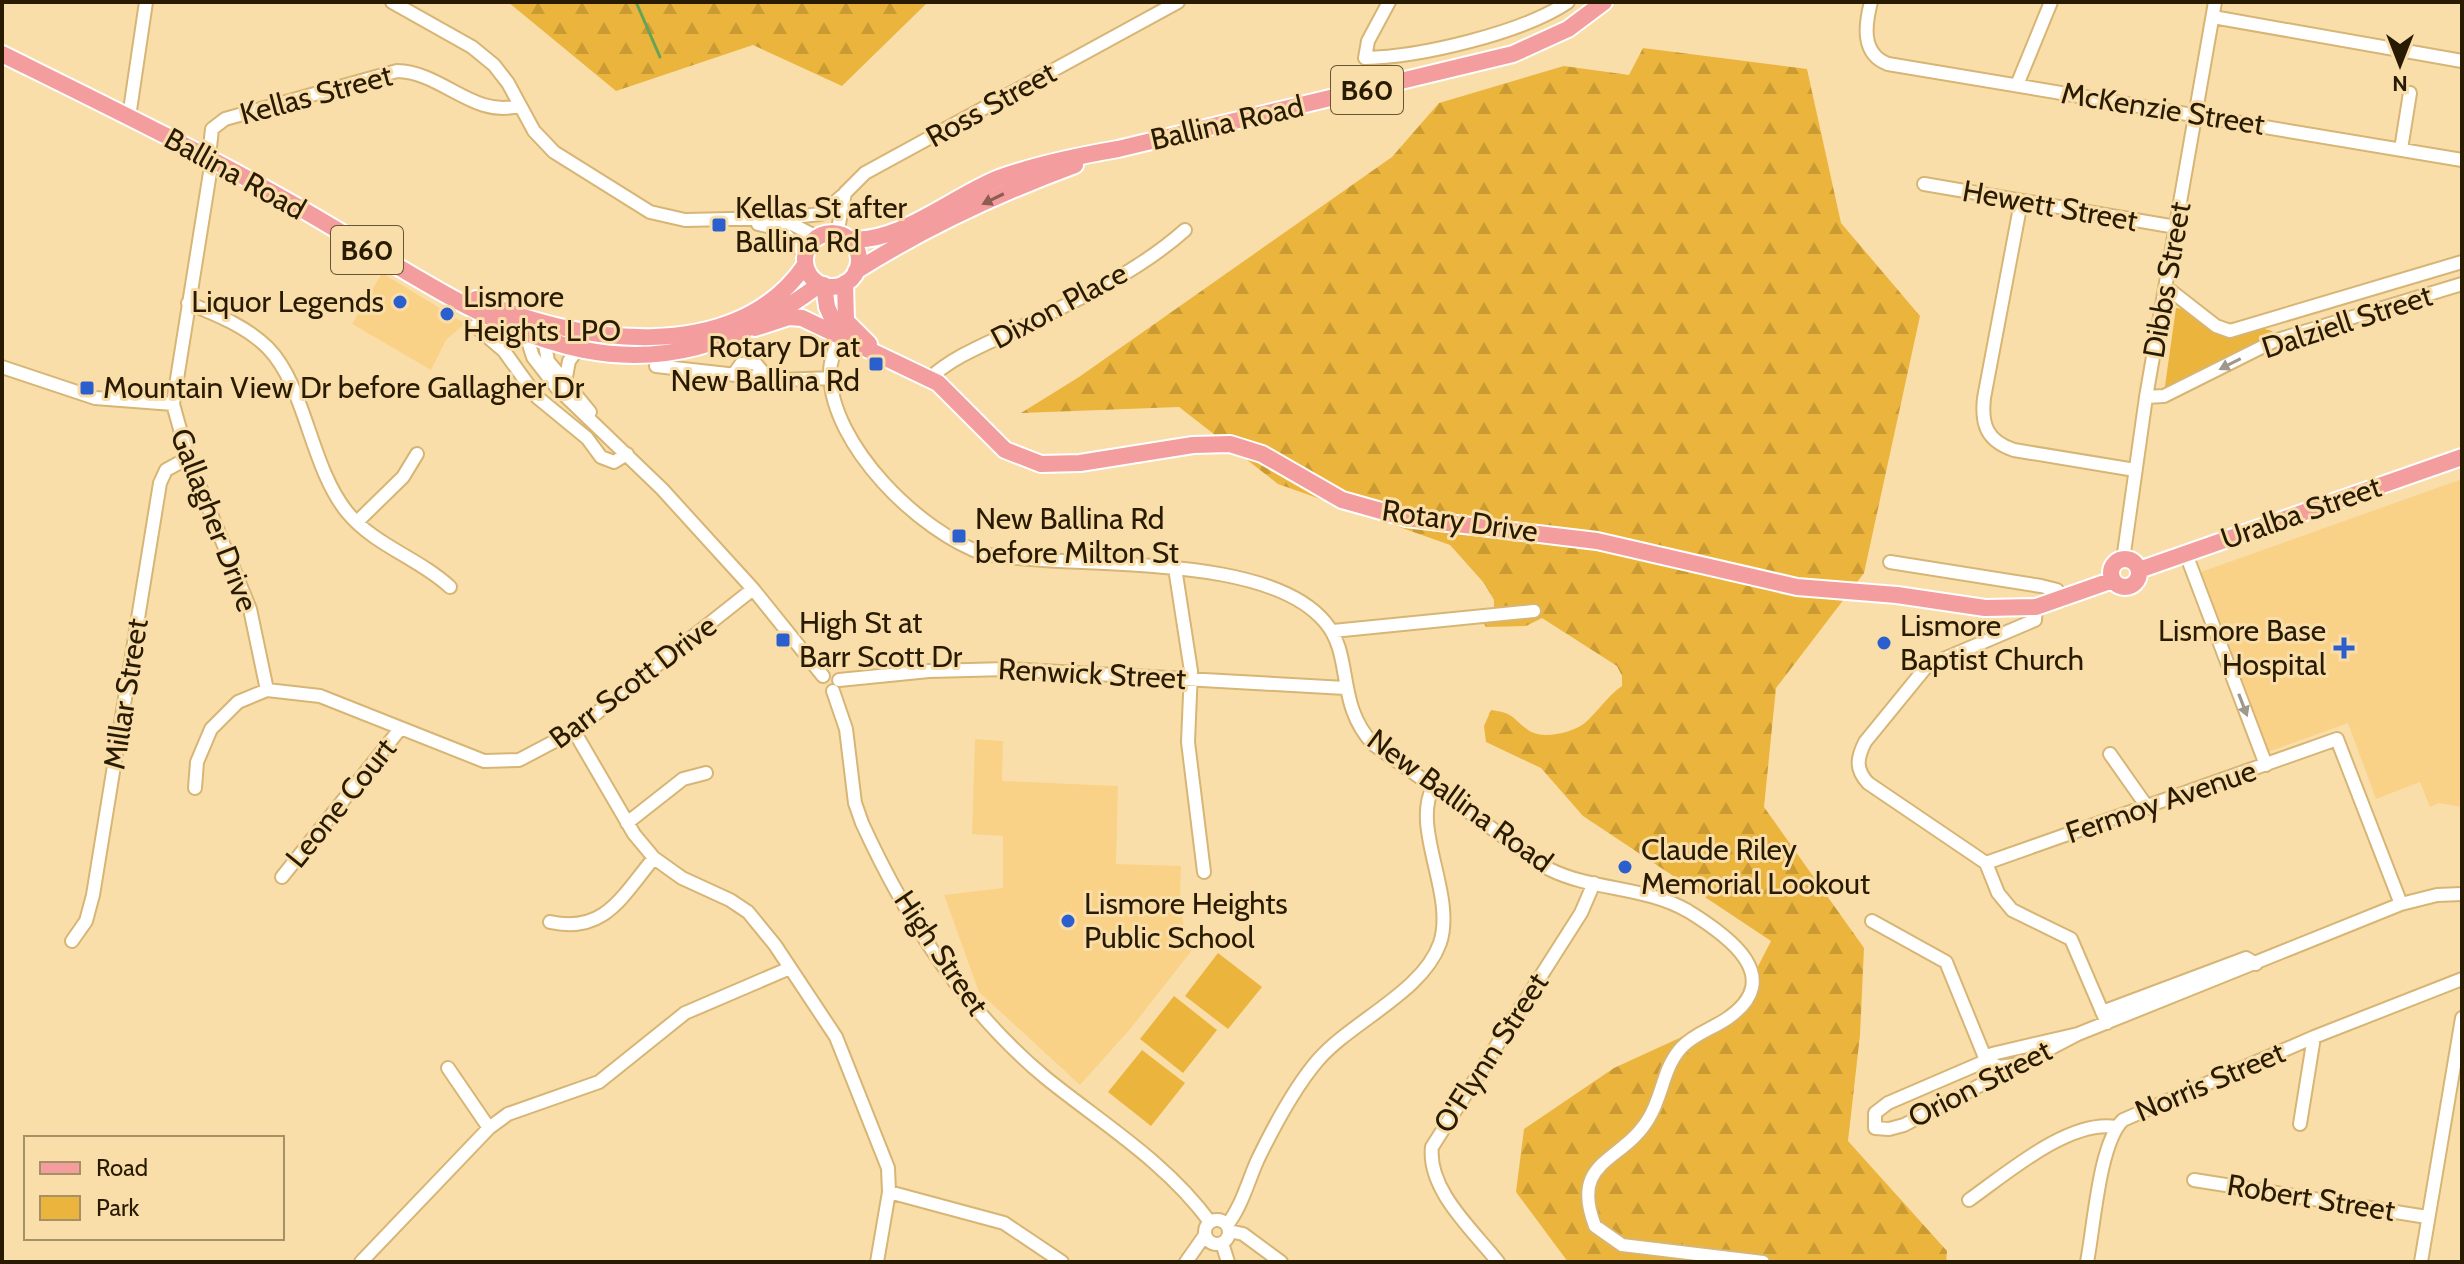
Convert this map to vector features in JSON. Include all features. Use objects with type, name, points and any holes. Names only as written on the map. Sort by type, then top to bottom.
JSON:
[{"type":"main road","name":"Ballina Road","points":[[831,236],[882,239],[958,196],[1053,161],[1118,149],[1513,54],[1568,29],[1604,2]]},
{"type":"main road","name":"Ballina Road","points":[[2,42],[211,154],[420,272],[518,317],[561,329],[626,338],[698,331],[738,318],[775,300],[805,260]]},
{"type":"main road","name":"Ballina Road","points":[[2,54],[130,112]]},
{"type":"main road","name":"Ballina Road","points":[[850,277],[885,252],[990,200],[1118,149]]},
{"type":"main road","name":"Ballina Road","points":[[211,154],[414,279],[526,335],[578,349],[641,354],[707,345],[755,328],[822,285]]},
{"type":"main road","name":"B60","points":[[805,260],[831,236]]},
{"type":"main road","points":[[831,236],[858,255],[850,277],[843,328]]},
{"type":"main road","points":[[805,260],[811,277],[822,285]]},
{"type":"main road","name":"B60","points":[[822,285],[850,277]]},
{"type":"main road","name":"Rotary Drive","points":[[822,285],[827,307],[843,328],[946,390],[1005,450],[1041,464],[1080,463],[1193,445],[1230,444],[1262,454],[1342,500],[1406,518],[1597,541],[1797,587],[1897,595],[2003,610],[2036,607]]},
{"type":"main road","name":"Rotary Drive","points":[[755,328],[795,317],[843,328]]},
{"type":"main road","name":"Uralba Street","points":[[2036,607],[2113,580],[2121,587],[2132,586],[2139,577],[2139,570],[2462,457]]},
{"type":"main road","points":[[2113,580],[2112,569],[2123,560],[2133,562],[2139,570]]},
{"type":"street","points":[[130,112],[146,2]]},
{"type":"street","points":[[392,2],[472,47],[494,65],[508,83],[534,131],[554,152],[650,212],[685,220],[814,216],[830,210],[845,193]]},
{"type":"street","name":"Ross Street","points":[[845,193],[865,173],[1178,2]]},
{"type":"street","points":[[1389,2],[1368,41],[1365,58],[1389,57],[1504,31],[1549,14],[1568,2]]},
{"type":"street","name":"McKenzie Street","points":[[1871,2],[1866,26],[1870,50],[1888,64],[2462,160]]},
{"type":"street","points":[[2017,85],[2051,2]]},
{"type":"street","name":"Dibbs Street","points":[[2123,560],[2146,397],[2215,2]]},
{"type":"street","points":[[2213,17],[2462,61]]},
{"type":"street","name":"Kellas Street","points":[[211,154],[216,125],[239,114],[397,71],[425,75],[492,109],[518,106]]},
{"type":"street","points":[[2401,149],[2410,93]]},
{"type":"street","name":"Gallagher Drive","points":[[211,154],[173,404],[188,458],[250,609],[267,690]]},
{"type":"street","name":"Hewett Street","points":[[1924,184],[2176,227]]},
{"type":"street","points":[[831,236],[845,193]]},
{"type":"street","points":[[2021,202],[1984,398],[1983,422],[1987,433],[2000,445],[2014,450],[2135,470]]},
{"type":"street","points":[[830,210],[831,236]]},
{"type":"street","points":[[780,218],[831,236]]},
{"type":"street","points":[[727,219],[780,229],[805,260]]},
{"type":"street","name":"Dixon Place","points":[[930,378],[946,364],[1051,313],[1160,253],[1185,230]]},
{"type":"street","name":"Dalziell Street","points":[[2166,287],[2216,326],[2230,331],[2462,262]]},
{"type":"street","name":"Dalziell Street","points":[[2146,397],[2159,398],[2274,341],[2462,284]]},
{"type":"street","points":[[188,303],[238,325],[270,350],[287,378],[330,485],[357,522],[383,543],[429,568],[450,587]]},
{"type":"street","points":[[518,317],[538,329],[548,361],[604,430],[753,589]]},
{"type":"street","points":[[475,326],[504,351],[537,397],[587,438],[601,457],[614,462],[627,454]]},
{"type":"street","points":[[843,328],[831,361],[831,378],[844,421],[879,479],[912,512],[947,538],[984,554],[1005,558],[1175,568],[1286,592],[1310,606],[1333,631],[1534,611]]},
{"type":"street","points":[[526,335],[540,368],[572,404],[604,430]]},
{"type":"street","points":[[565,382],[567,367],[578,349]]},
{"type":"street","points":[[656,366],[769,379],[831,378]]},
{"type":"street","points":[[2,367],[95,398],[173,404]]},
{"type":"street","points":[[357,522],[403,477],[417,454]]},
{"type":"street","name":"Millar Street","points":[[72,941],[86,921],[93,895],[160,483],[166,470],[188,458]]},
{"type":"street","points":[[2186,554],[2266,765]]},
{"type":"street","points":[[1890,562],[2041,586],[2057,590],[2062,600]]},
{"type":"street","points":[[1175,568],[1190,678],[1188,742],[1204,872]]},
{"type":"street","name":"High Street","points":[[753,589],[823,676],[822,687],[836,685],[846,729],[855,803],[862,823],[955,985],[997,1033],[1046,1078],[1166,1171],[1207,1228]]},
{"type":"street","name":"Barr Scott Drive","points":[[267,690],[320,696],[496,763],[530,756],[574,731],[753,589]]},
{"type":"street","name":"Uralba Street","points":[[1986,863],[1868,783],[1858,766],[1858,755],[1865,742],[1927,666],[2035,620],[2036,607]]},
{"type":"street","name":"New Ballina Road","points":[[1333,631],[1354,720],[1364,734],[1549,869],[1594,883],[1644,893],[1692,914],[1748,959],[1752,990],[1740,1008],[1688,1042],[1674,1056],[1648,1121],[1638,1134],[1598,1166],[1587,1195],[1595,1226],[1622,1245],[1763,1262]]},
{"type":"street","name":"Renwick Street","points":[[836,685],[971,669],[1345,688]]},
{"type":"street","points":[[195,788],[197,762],[211,729],[238,702],[267,690]]},
{"type":"street","name":"Leone Court","points":[[282,877],[400,729]]},
{"type":"street","points":[[574,731],[627,823],[654,858],[682,878],[730,900],[748,912],[836,1037],[885,1156],[889,1192],[877,1262]]},
{"type":"street","name":"Fermoy Avenue","points":[[1986,863],[2337,739],[2401,904]]},
{"type":"street","points":[[2110,754],[2148,808]]},
{"type":"street","points":[[627,823],[683,779],[706,773]]},
{"type":"street","points":[[1228,1262],[1222,1243],[1228,1228],[1270,1138],[1313,1066],[1342,1037],[1414,980],[1436,953],[1444,915],[1429,823],[1428,802],[1433,787]]},
{"type":"street","points":[[550,922],[570,927],[597,920],[654,858]]},
{"type":"street","points":[[1986,863],[1998,893],[2012,910],[2071,939],[2105,1017]]},
{"type":"street","name":"O'Flynn Street","points":[[1498,1262],[1438,1182],[1432,1164],[1432,1147],[1581,913],[1594,883]]},
{"type":"street","name":"Orion Street","points":[[2078,1034],[1992,1054],[1986,1060],[1888,1103],[1875,1113],[1875,1128],[1889,1129],[1904,1125],[2078,1034],[2105,1017],[2256,964],[2401,904],[2437,895],[2462,894]]},
{"type":"street","points":[[1872,921],[1946,962],[1986,1060],[1999,1067],[2020,1064]]},
{"type":"street","points":[[361,1262],[489,1128],[508,1114],[599,1082],[685,1013],[790,968]]},
{"type":"street","name":"Norris Street","points":[[1969,1200],[2066,1135],[2095,1125],[2116,1127],[2131,1114],[2462,979]]},
{"type":"street","points":[[2421,1262],[2459,1052],[2462,1018]]},
{"type":"street","points":[[2300,1124],[2314,1037]]},
{"type":"street","points":[[448,1068],[489,1128]]},
{"type":"street","points":[[2087,1262],[2109,1145],[2116,1127]]},
{"type":"street","name":"Robert Street","points":[[2194,1180],[2427,1217]]},
{"type":"street","points":[[889,1192],[1004,1223],[1062,1262]]},
{"type":"street","points":[[1186,1262],[1207,1228],[1219,1220],[1281,1262]]},
{"type":"street","points":[[1207,1228],[1211,1243],[1222,1243]]},
{"type":"shaded area","points":[[382,273],[474,329],[461,327],[446,340],[431,370],[352,324]]},
{"type":"shaded area","name":"Lismore Base Hospital","points":[[2462,479],[2462,807],[2439,803],[2430,807],[2420,782],[2376,799],[2348,723],[2265,753],[2198,573]]},
{"type":"shaded area","name":"Lismore Heights Public School","points":[[975,739],[1003,741],[1002,781],[1118,786],[1116,864],[1181,866],[1180,898],[1186,943],[1193,949],[1131,1028],[1080,1085],[979,992],[944,895],[1003,888],[1003,836],[972,834]]},
{"type":"green space","points":[[508,2],[928,2],[842,86],[753,45],[616,91]]},
{"type":"green space","points":[[1643,48],[1807,69],[1841,223],[1920,316],[1864,573],[1776,688],[1764,807],[1864,948],[1860,1035],[1848,1141],[1947,1251],[1946,1262],[1568,1262],[1516,1192],[1524,1129],[1614,1068],[1734,1013],[1771,941],[1583,816],[1541,768],[1486,742],[1484,726],[1491,710],[1509,714],[1528,730],[1541,735],[1563,733],[1582,725],[1622,686],[1622,676],[1617,666],[1542,618],[1526,626],[1486,627],[1483,622],[1494,607],[1494,600],[1484,583],[1450,545],[1278,484],[1179,407],[1021,413],[1079,377],[1392,157],[1439,103],[1564,66],[1629,75]]},
{"type":"green space","points":[[2176,308],[2184,309],[2221,336],[2261,328],[2272,331],[2275,337],[2164,393]]},
{"type":"green space","points":[[1218,953],[1262,987],[1228,1029],[1185,996]]},
{"type":"green space","points":[[1174,996],[1217,1030],[1183,1073],[1140,1039]]},
{"type":"green space","points":[[1142,1050],[1185,1083],[1151,1126],[1108,1092]]},
{"type":"waterway","points":[[636,2],[660,57]]},
{"type":"place","name":"Kellas St after Ballina Rd","points":[[719,225]]},
{"type":"place","name":"Liquor Legends","points":[[400,302]]},
{"type":"place","name":"Lismore Heights LPO","points":[[447,314]]},
{"type":"place","name":"Rotary Dr at New Ballina Rd","points":[[876,364]]},
{"type":"place","name":"Mountain View Dr before Gallagher Dr","points":[[87,388]]},
{"type":"place","name":"New Ballina Rd before Milton St","points":[[959,536]]},
{"type":"place","name":"High St at Barr Scott Dr","points":[[783,640]]},
{"type":"place","name":"Lismore Baptist Church","points":[[1884,643]]},
{"type":"place","name":"Lismore Base Hospital","points":[[2344,648]]},
{"type":"place","name":"Claude Riley Memorial Lookout","points":[[1625,867]]},
{"type":"place","name":"Lismore Heights Public School","points":[[1068,921]]}]
